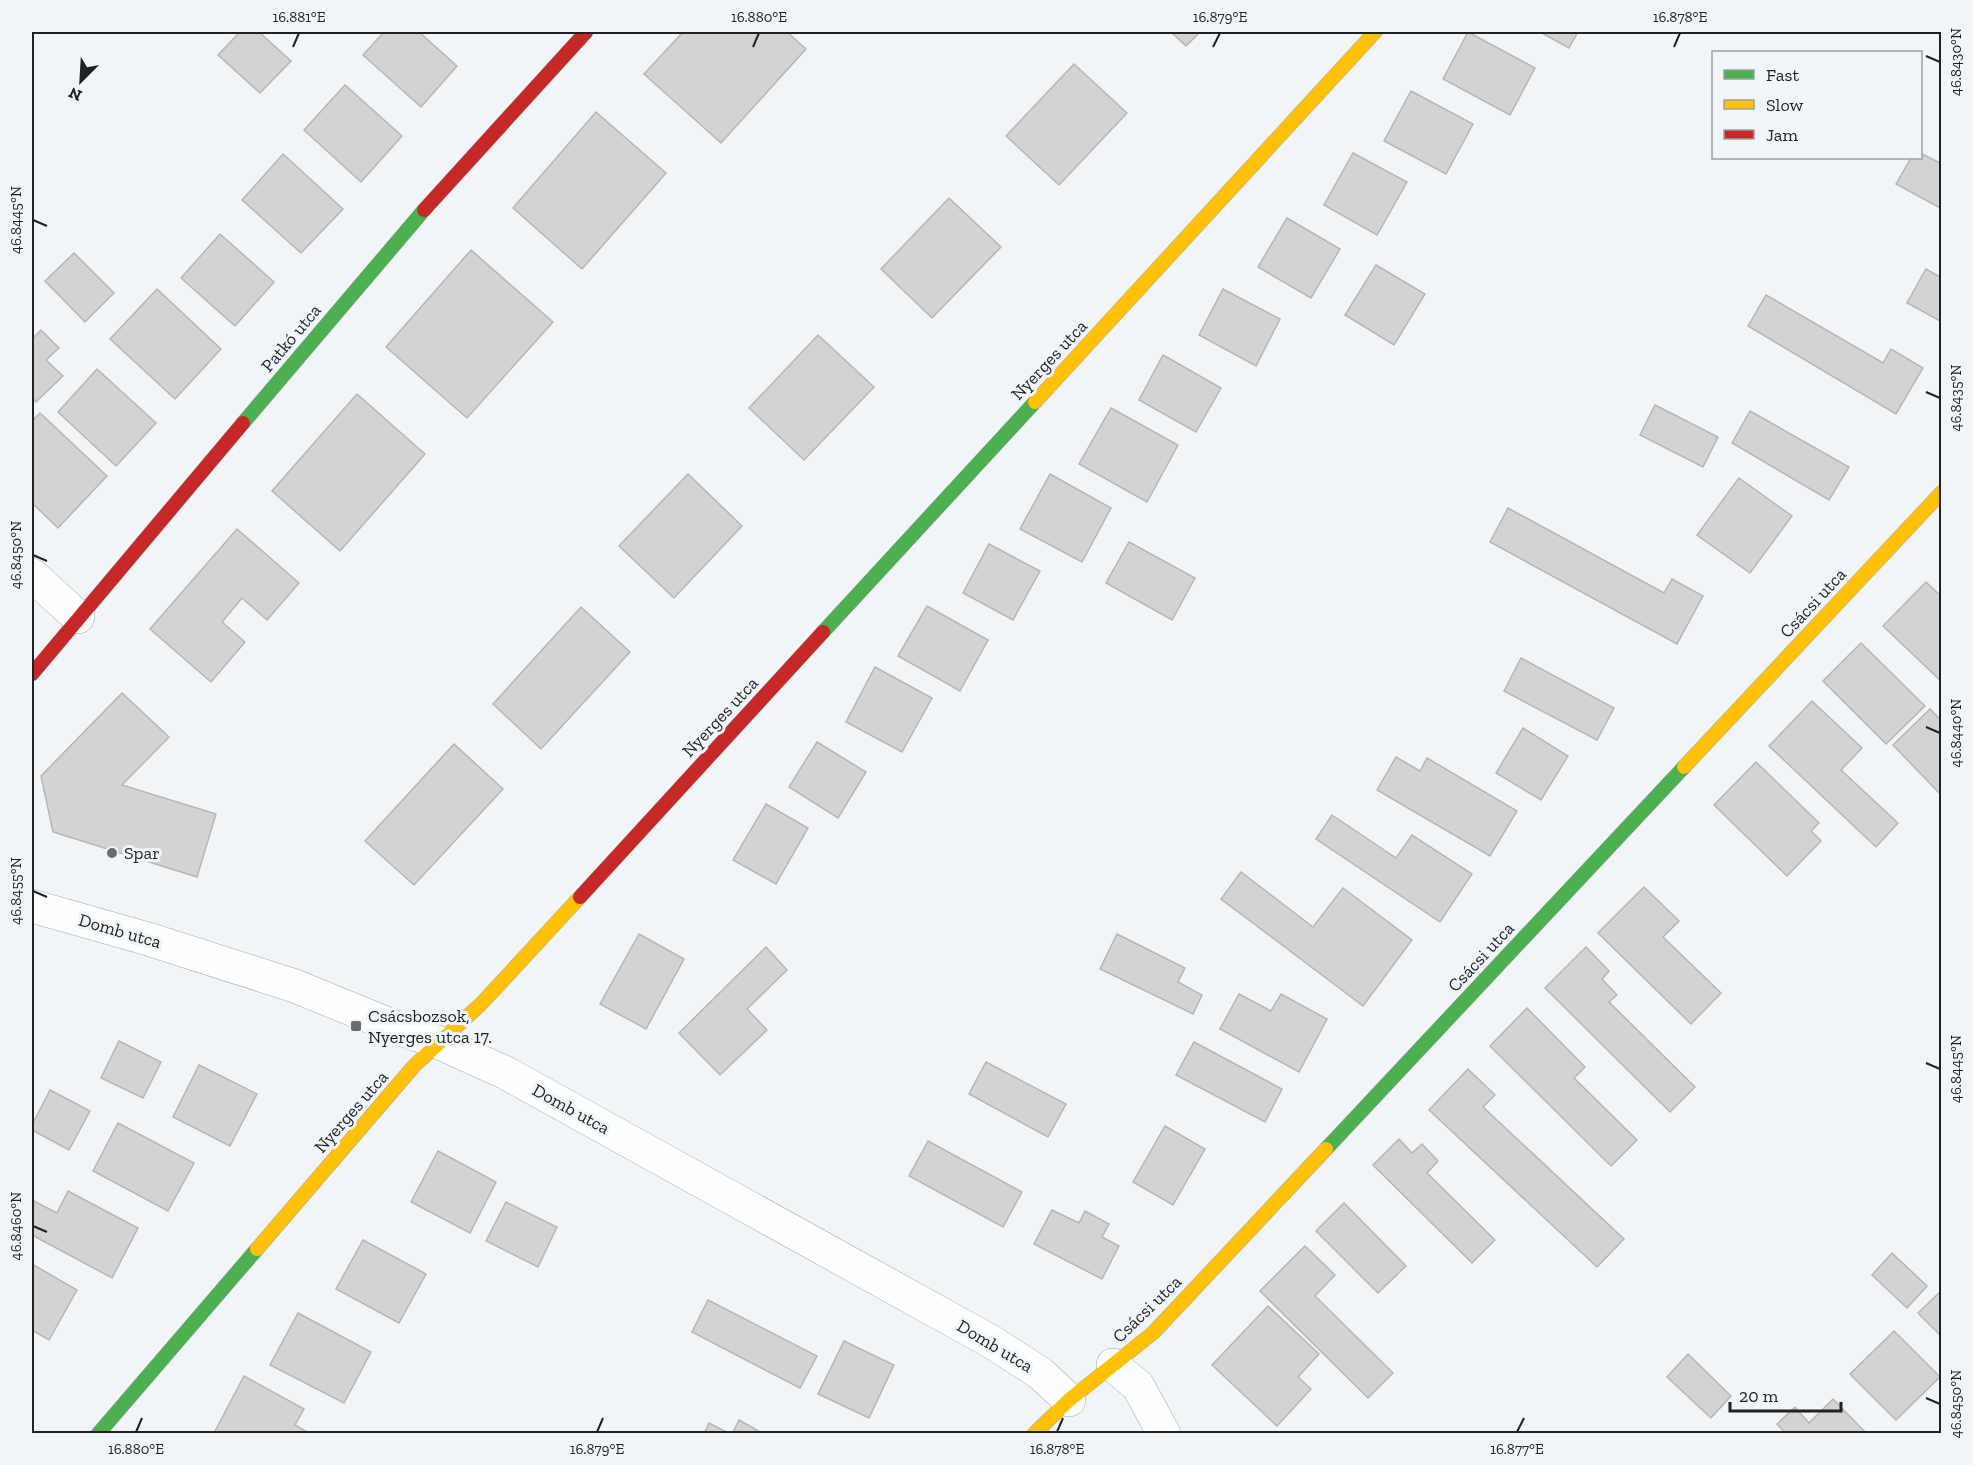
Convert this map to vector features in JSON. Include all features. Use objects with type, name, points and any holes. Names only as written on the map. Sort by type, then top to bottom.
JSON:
[{"type":"street","name":"Patkó utca","points":[[32,674],[454,176],[586,32]]},
{"type":"street","name":"Nyerges utca","points":[[98,1434],[414,1066],[482,1003],[1375,32]]},
{"type":"street","name":"Csácsi utca","points":[[1034,1434],[1069,1400],[1153,1333],[1941,492]]},
{"type":"street","points":[[32,575],[78,617]]},
{"type":"street","name":"Domb utca","points":[[32,906],[148,939],[295,986],[440,1043],[506,1073],[990,1341],[1040,1373],[1069,1400]]},
{"type":"street","points":[[1113,1365],[1138,1386],[1164,1434]]},
{"type":"building","points":[[240,32],[259,32],[291,61],[260,93],[218,55]]},
{"type":"building","points":[[384,32],[419,32],[457,66],[421,107],[363,55]]},
{"type":"building","points":[[683,32],[787,32],[806,49],[721,143],[644,74]]},
{"type":"building","points":[[1171,32],[1200,32],[1186,46]]},
{"type":"building","points":[[1468,32],[1535,68],[1510,115],[1443,79]]},
{"type":"building","points":[[1540,32],[1578,32],[1569,48]]},
{"type":"building","points":[[1074,64],[1127,113],[1059,185],[1006,136]]},
{"type":"building","points":[[345,85],[402,136],[361,182],[304,130]]},
{"type":"building","points":[[1411,91],[1473,124],[1446,174],[1384,141]]},
{"type":"building","points":[[596,112],[666,173],[582,269],[513,208]]},
{"type":"building","points":[[1353,153],[1407,182],[1377,235],[1324,205]]},
{"type":"building","points":[[283,154],[343,209],[301,253],[242,200]]},
{"type":"building","points":[[1922,154],[1942,164],[1942,209],[1896,184],[1910,159],[1922,159]]},
{"type":"building","points":[[949,198],[1001,247],[932,318],[881,269]]},
{"type":"building","points":[[1287,218],[1340,249],[1311,298],[1258,267]]},
{"type":"building","points":[[220,234],[274,282],[235,326],[181,278]]},
{"type":"building","points":[[471,250],[553,322],[467,418],[386,347]]},
{"type":"building","points":[[74,253],[114,293],[85,322],[45,281]]},
{"type":"building","points":[[1376,265],[1425,294],[1394,345],[1345,315]]},
{"type":"building","points":[[1926,269],[1942,278],[1942,322],[1907,303]]},
{"type":"building","points":[[157,289],[221,349],[175,399],[110,339]]},
{"type":"building","points":[[1223,289],[1280,319],[1256,366],[1199,335]]},
{"type":"building","points":[[1766,295],[1883,363],[1891,349],[1923,368],[1896,414],[1748,326]]},
{"type":"building","points":[[41,330],[59,348],[46,360],[63,376],[36,402],[32,397],[32,339]]},
{"type":"building","points":[[818,335],[874,387],[804,460],[749,408]]},
{"type":"building","points":[[1163,355],[1221,388],[1196,432],[1139,400]]},
{"type":"building","points":[[97,369],[156,423],[116,466],[58,412]]},
{"type":"building","points":[[357,394],[425,454],[340,551],[272,491]]},
{"type":"building","points":[[1655,405],[1718,437],[1703,467],[1640,435]]},
{"type":"building","points":[[1111,408],[1178,445],[1147,502],[1079,464]]},
{"type":"building","points":[[1750,411],[1849,467],[1829,500],[1732,443]]},
{"type":"building","points":[[40,413],[107,476],[58,528],[32,503],[32,421]]},
{"type":"building","points":[[688,474],[742,526],[674,598],[619,546]]},
{"type":"building","points":[[1050,474],[1111,508],[1082,562],[1020,529]]},
{"type":"building","points":[[1739,478],[1792,516],[1750,573],[1697,535]]},
{"type":"building","points":[[1508,508],[1664,593],[1672,579],[1703,596],[1677,644],[1490,542]]},
{"type":"building","points":[[237,529],[299,583],[267,620],[242,598],[222,622],[245,642],[211,682],[150,629]]},
{"type":"building","points":[[1129,542],[1195,578],[1172,620],[1106,583]]},
{"type":"building","points":[[989,544],[1040,571],[1013,620],[963,593]]},
{"type":"building","points":[[1926,582],[1942,597],[1942,682],[1883,626]]},
{"type":"building","points":[[927,606],[988,640],[960,691],[898,656]]},
{"type":"building","points":[[581,607],[630,652],[541,749],[493,704]]},
{"type":"building","points":[[1861,643],[1925,706],[1886,744],[1823,681]]},
{"type":"building","points":[[1521,658],[1614,708],[1597,740],[1504,691]]},
{"type":"building","points":[[875,667],[932,698],[902,752],[846,722]]},
{"type":"building","points":[[122,693],[169,737],[122,785],[216,814],[197,877],[53,832],[41,776]]},
{"type":"building","points":[[1812,701],[1862,748],[1841,770],[1898,823],[1876,847],[1769,746]]},
{"type":"building","points":[[1930,709],[1942,721],[1941,795],[1893,745]]},
{"type":"building","points":[[1523,728],[1568,756],[1541,800],[1496,773]]},
{"type":"building","points":[[817,742],[866,772],[838,818],[789,787]]},
{"type":"building","points":[[454,744],[503,789],[414,885],[365,841]]},
{"type":"building","points":[[1396,757],[1420,771],[1427,758],[1517,811],[1490,856],[1377,790]]},
{"type":"building","points":[[1756,762],[1819,823],[1811,831],[1821,841],[1787,876],[1714,805]]},
{"type":"building","points":[[766,804],[808,828],[776,884],[733,860]]},
{"type":"building","points":[[1332,815],[1396,858],[1412,835],[1472,874],[1440,922],[1316,839]]},
{"type":"building","points":[[1241,872],[1313,927],[1343,888],[1412,940],[1363,1006],[1221,899]]},
{"type":"building","points":[[1644,887],[1679,921],[1663,937],[1721,993],[1691,1024],[1598,933]]},
{"type":"building","points":[[639,934],[684,959],[646,1029],[600,1004]]},
{"type":"building","points":[[1117,934],[1185,968],[1178,982],[1202,995],[1193,1014],[1100,969]]},
{"type":"building","points":[[766,947],[787,970],[747,1009],[767,1030],[720,1075],[679,1033]]},
{"type":"building","points":[[1586,947],[1609,971],[1602,979],[1617,995],[1609,1002],[1695,1087],[1670,1112],[1545,988]]},
{"type":"building","points":[[1239,994],[1271,1011],[1281,994],[1327,1019],[1299,1072],[1220,1029]]},
{"type":"building","points":[[1527,1008],[1585,1067],[1574,1078],[1637,1140],[1611,1166],[1490,1046]]},
{"type":"building","points":[[119,1041],[161,1062],[143,1098],[101,1078]]},
{"type":"building","points":[[1194,1042],[1282,1089],[1265,1122],[1176,1075]]},
{"type":"building","points":[[986,1062],[1066,1104],[1048,1137],[969,1094]]},
{"type":"building","points":[[199,1065],[257,1094],[230,1146],[173,1117]]},
{"type":"building","points":[[1468,1069],[1495,1095],[1483,1107],[1624,1239],[1597,1267],[1429,1110]]},
{"type":"building","points":[[50,1090],[90,1111],[69,1150],[32,1130],[32,1125]]},
{"type":"building","points":[[118,1123],[194,1163],[168,1211],[93,1171]]},
{"type":"building","points":[[1165,1126],[1205,1149],[1173,1205],[1133,1182]]},
{"type":"building","points":[[1399,1139],[1412,1153],[1422,1144],[1438,1161],[1427,1173],[1495,1240],[1472,1263],[1373,1165]]},
{"type":"building","points":[[928,1141],[1022,1192],[1003,1227],[909,1176]]},
{"type":"building","points":[[438,1151],[496,1182],[470,1233],[411,1202]]},
{"type":"building","points":[[68,1191],[138,1228],[112,1278],[32,1235],[32,1200],[57,1213]]},
{"type":"building","points":[[506,1202],[557,1227],[538,1267],[486,1241]]},
{"type":"building","points":[[1344,1203],[1406,1266],[1378,1293],[1316,1231]]},
{"type":"building","points":[[1052,1210],[1079,1223],[1085,1211],[1109,1224],[1102,1237],[1119,1246],[1102,1279],[1034,1244]]},
{"type":"building","points":[[363,1240],[426,1274],[399,1323],[336,1289]]},
{"type":"building","points":[[1305,1246],[1335,1275],[1315,1296],[1393,1373],[1368,1398],[1260,1291]]},
{"type":"building","points":[[1892,1253],[1927,1286],[1907,1308],[1872,1275]]},
{"type":"building","points":[[32,1264],[77,1290],[49,1340],[32,1330]]},
{"type":"building","points":[[1942,1290],[1942,1337],[1918,1313]]},
{"type":"building","points":[[708,1300],[817,1356],[800,1388],[692,1332]]},
{"type":"building","points":[[1268,1306],[1319,1354],[1298,1377],[1311,1389],[1277,1426],[1212,1365]]},
{"type":"building","points":[[298,1313],[371,1352],[344,1403],[270,1365]]},
{"type":"building","points":[[1894,1331],[1940,1377],[1896,1420],[1850,1374]]},
{"type":"building","points":[[844,1341],[894,1365],[869,1418],[818,1394]]},
{"type":"building","points":[[1688,1354],[1731,1396],[1711,1418],[1667,1377]]},
{"type":"building","points":[[244,1376],[304,1409],[295,1425],[311,1434],[219,1434],[215,1431]]},
{"type":"building","points":[[1833,1399],[1867,1434],[1786,1434],[1777,1424],[1795,1407],[1809,1423]]},
{"type":"building","points":[[739,1420],[764,1434],[732,1434]]},
{"type":"building","points":[[709,1423],[730,1434],[704,1434]]},
{"type":"traffic: fast","points":[[243,423],[424,210]]},
{"type":"traffic: fast","points":[[823,632],[1035,402]]},
{"type":"traffic: fast","points":[[1326,1149],[1684,767]]},
{"type":"traffic: fast","points":[[98,1434],[257,1249]]},
{"type":"traffic: slow","points":[[1035,402],[1375,32]]},
{"type":"traffic: slow","points":[[1684,767],[1942,492]]},
{"type":"traffic: slow","points":[[257,1249],[414,1066],[482,1003],[580,897]]},
{"type":"traffic: slow","points":[[1034,1434],[1069,1400],[1153,1333],[1326,1149]]},
{"type":"traffic: jam","points":[[424,210],[586,32]]},
{"type":"traffic: jam","points":[[32,674],[243,423]]},
{"type":"traffic: jam","points":[[580,897],[823,632]]},
{"type":"place","name":"Spar","points":[[112,853]]},
{"type":"place","name":"Csácsbozsok, Nyerges utca 17.","points":[[356,1026]]}]
